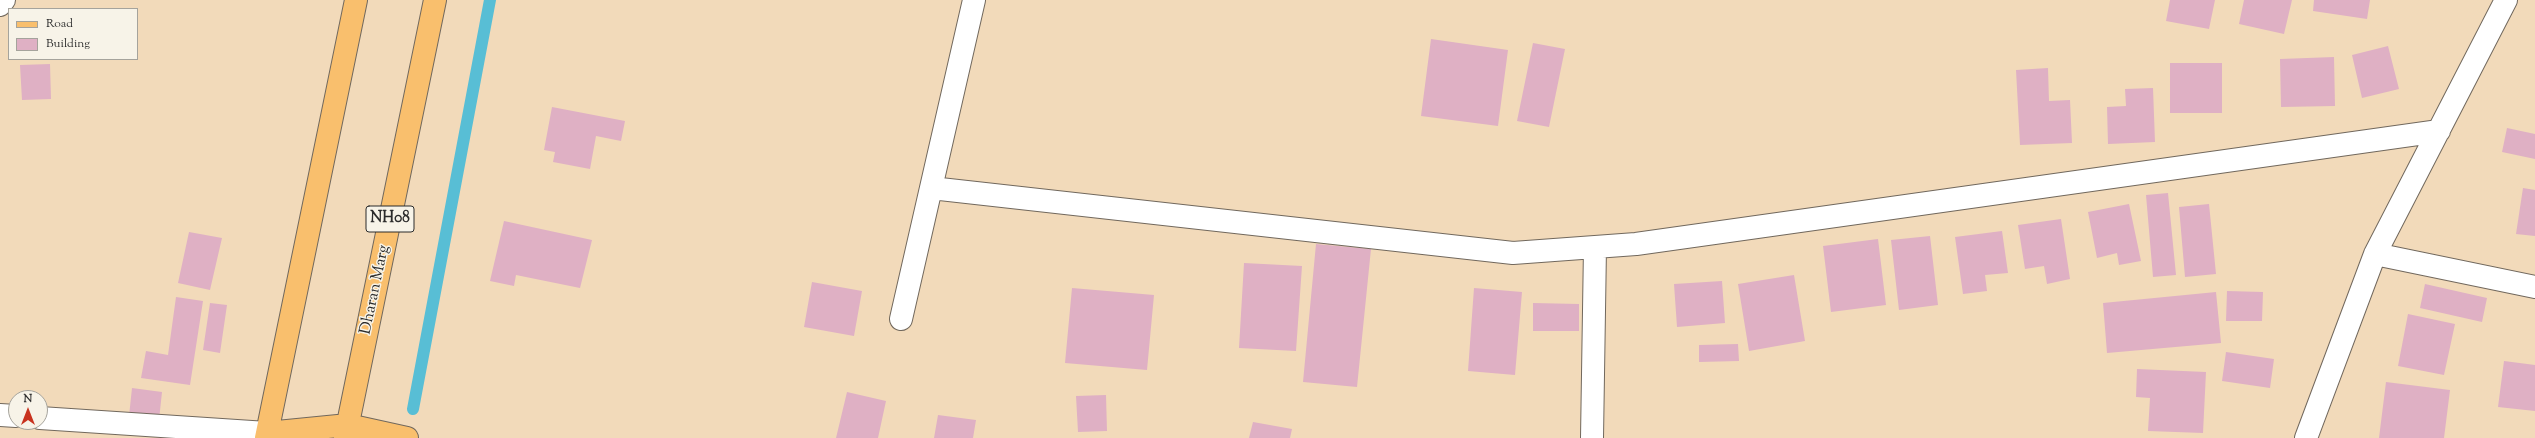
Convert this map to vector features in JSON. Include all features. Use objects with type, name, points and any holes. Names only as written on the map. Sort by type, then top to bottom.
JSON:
[{"type":"main road","points":[[356,0],[267,435],[347,432],[407,438]]},
{"type":"main road","name":"Dharan Marg","points":[[347,432],[435,0]]},
{"type":"street","points":[[0,5],[4,0]]},
{"type":"street","points":[[901,319],[974,0]]},
{"type":"street","points":[[2306,438],[2375,254],[2506,0]]},
{"type":"street","points":[[931,188],[1513,254],[1636,244],[2439,131]]},
{"type":"street","points":[[1592,438],[1595,247]]},
{"type":"street","points":[[2375,254],[2535,287]]},
{"type":"street","points":[[48,419],[267,435]]},
{"type":"building","points":[[2170,0],[2215,0],[2209,29],[2166,21]]},
{"type":"building","points":[[2244,0],[2292,0],[2284,34],[2239,24]]},
{"type":"building","points":[[2314,0],[2370,0],[2367,19],[2313,11]]},
{"type":"building","points":[[1431,39],[1508,50],[1498,126],[1421,116]]},
{"type":"building","points":[[1533,43],[1565,49],[1549,127],[1517,121]]},
{"type":"building","points":[[2388,46],[2399,89],[2362,98],[2352,55]]},
{"type":"building","points":[[2334,57],[2335,106],[2281,107],[2280,59]]},
{"type":"building","points":[[2170,63],[2222,63],[2222,113],[2170,113]]},
{"type":"building","points":[[50,64],[51,99],[22,100],[20,65]]},
{"type":"building","points":[[2048,68],[2049,101],[2070,100],[2072,143],[2020,145],[2016,70]]},
{"type":"building","points":[[2153,88],[2155,142],[2108,144],[2107,107],[2126,106],[2125,89]]},
{"type":"building","points":[[552,107],[625,121],[621,141],[596,136],[590,169],[553,162],[555,152],[544,150]]},
{"type":"building","points":[[2507,128],[2535,134],[2535,159],[2502,152]]},
{"type":"building","points":[[2523,188],[2535,190],[2535,236],[2516,234]]},
{"type":"building","points":[[2168,193],[2176,275],[2153,277],[2146,195]]},
{"type":"building","points":[[2129,204],[2141,261],[2119,265],[2117,253],[2097,258],[2088,212]]},
{"type":"building","points":[[2209,204],[2216,274],[2185,277],[2179,207]]},
{"type":"building","points":[[2061,219],[2070,279],[2047,284],[2044,266],[2025,269],[2018,225]]},
{"type":"building","points":[[504,221],[592,240],[580,288],[516,275],[514,286],[490,281]]},
{"type":"building","points":[[2002,231],[2008,273],[1985,275],[1987,291],[1963,294],[1955,237]]},
{"type":"building","points":[[189,232],[222,238],[210,290],[178,283]]},
{"type":"building","points":[[1930,236],[1938,305],[1899,310],[1891,240]]},
{"type":"building","points":[[1878,239],[1886,305],[1831,312],[1823,246]]},
{"type":"building","points":[[1316,244],[1371,249],[1357,387],[1303,382]]},
{"type":"building","points":[[1244,263],[1302,266],[1296,351],[1239,348]]},
{"type":"building","points":[[1794,275],[1805,341],[1749,351],[1738,284]]},
{"type":"building","points":[[1722,281],[1725,323],[1677,327],[1674,284]]},
{"type":"building","points":[[812,282],[862,291],[854,336],[804,327]]},
{"type":"building","points":[[2425,284],[2487,298],[2482,322],[2420,308]]},
{"type":"building","points":[[1072,288],[1154,295],[1147,370],[1065,363]]},
{"type":"building","points":[[1474,288],[1522,292],[1515,375],[1468,371]]},
{"type":"building","points":[[2227,291],[2263,292],[2262,321],[2226,321]]},
{"type":"building","points":[[2216,292],[2221,343],[2107,353],[2103,303]]},
{"type":"building","points":[[176,297],[203,301],[190,385],[141,378],[146,351],[168,355]]},
{"type":"building","points":[[210,303],[227,305],[220,353],[203,350]]},
{"type":"building","points":[[1533,303],[1579,304],[1579,331],[1533,331]]},
{"type":"building","points":[[2408,314],[2455,324],[2444,375],[2398,366]]},
{"type":"building","points":[[1738,344],[1739,361],[1699,362],[1699,345]]},
{"type":"building","points":[[2226,352],[2274,359],[2270,388],[2222,381]]},
{"type":"building","points":[[2504,361],[2535,365],[2535,411],[2498,407]]},
{"type":"building","points":[[2137,369],[2206,372],[2203,433],[2148,431],[2150,398],[2136,397]]},
{"type":"building","points":[[2386,382],[2450,390],[2444,438],[2379,438]]},
{"type":"building","points":[[132,388],[162,392],[159,420],[129,416]]},
{"type":"building","points":[[847,392],[886,401],[878,438],[836,438]]},
{"type":"building","points":[[1106,395],[1107,431],[1078,432],[1076,396]]},
{"type":"building","points":[[938,415],[976,420],[973,438],[934,438]]},
{"type":"building","points":[[1253,422],[1292,429],[1290,438],[1249,438]]},
{"type":"waterway","points":[[413,409],[490,0]]}]
